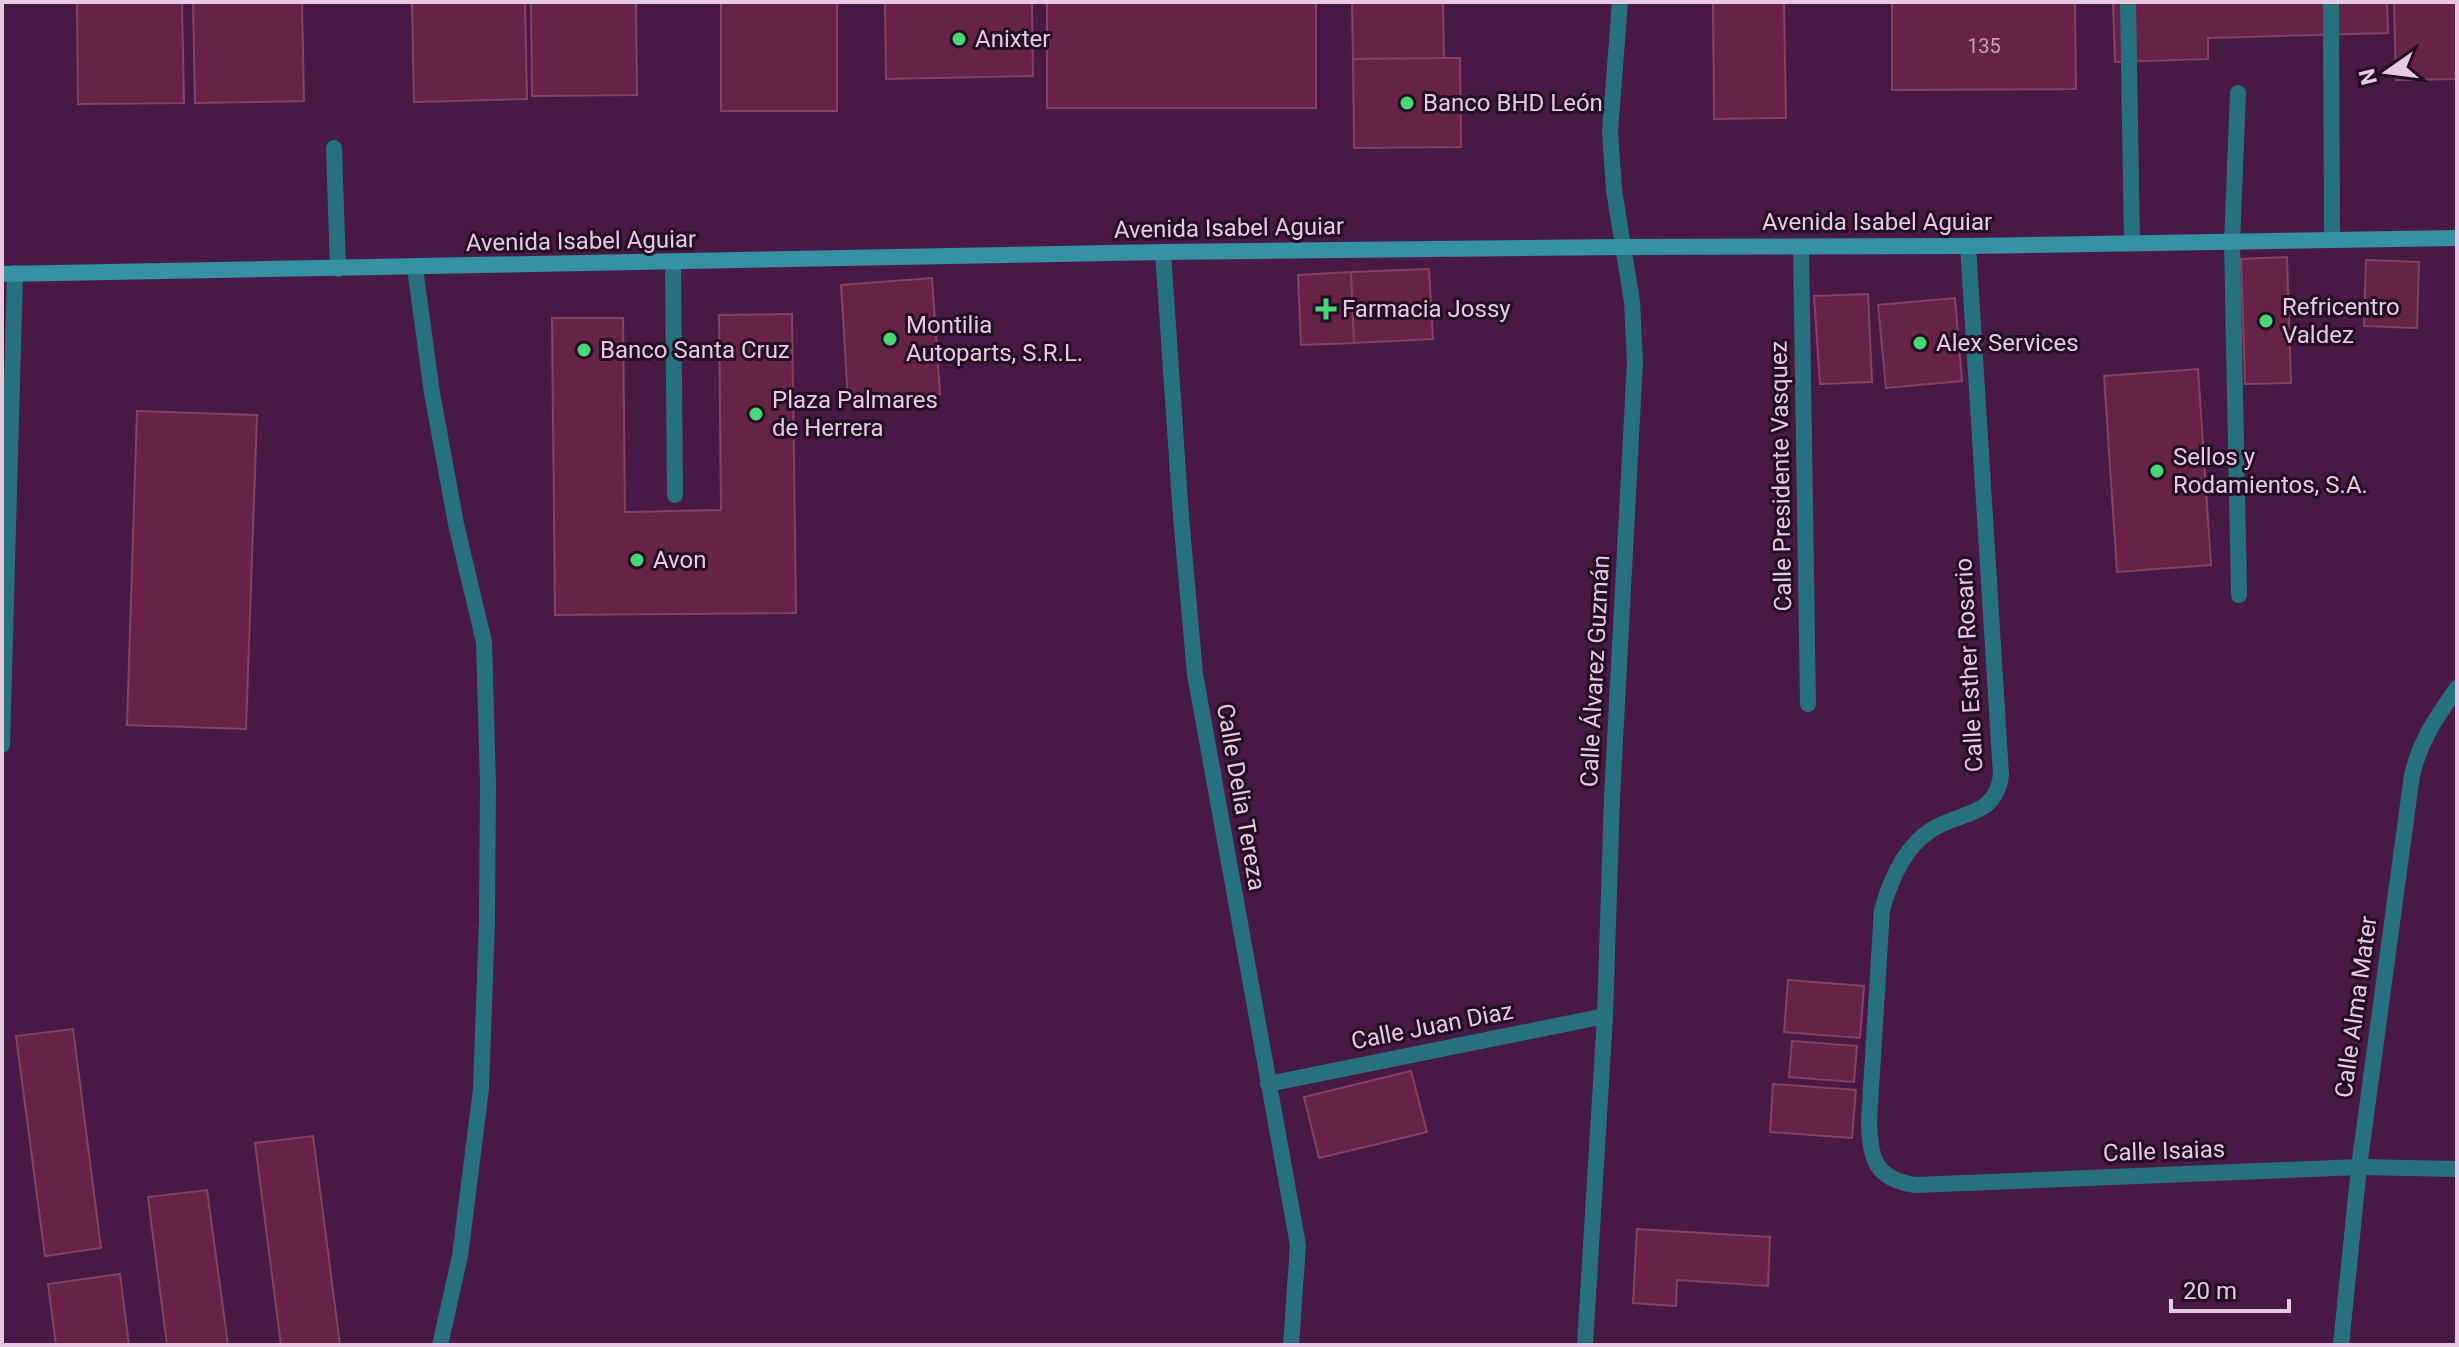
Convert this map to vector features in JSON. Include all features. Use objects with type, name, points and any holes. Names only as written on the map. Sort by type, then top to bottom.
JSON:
[{"type":"main road","name":"Avenida Isabel Aguiar","points":[[8,274],[1163,252],[1968,246],[2457,238]]},
{"type":"street","name":"Calle Álvarez Guzmán","points":[[1585,1345],[1605,1016],[1612,798],[1635,361],[1632,302],[1614,190],[1610,131],[1620,2]]},
{"type":"street","points":[[2128,2],[2132,243]]},
{"type":"street","points":[[2331,2],[2332,240]]},
{"type":"street","points":[[2238,93],[2232,242],[2239,595]]},
{"type":"street","points":[[334,148],[338,269]]},
{"type":"street","name":"Calle Esther Rosario","points":[[1878,1168],[1872,1153],[1869,1121],[1882,910],[1888,888],[1912,847],[1930,831],[1986,807],[1999,790],[2001,775],[1968,246]]},
{"type":"street","name":"Calle Presidente Vasquez","points":[[1801,247],[1808,704]]},
{"type":"street","name":"Calle Delia Tereza","points":[[1163,252],[1195,674],[1298,1245],[1289,1344]]},
{"type":"street","points":[[673,263],[675,495]]},
{"type":"street","points":[[415,268],[432,393],[456,524],[484,642],[488,784],[481,1089],[460,1256],[440,1345]]},
{"type":"street","points":[[2,745],[8,274]]},
{"type":"street","name":"Calle Alma Mater","points":[[2341,1345],[2359,1167],[2412,775],[2418,748],[2457,688]]},
{"type":"street","name":"Calle Juan Diaz","points":[[1268,1084],[1605,1016]]},
{"type":"street","name":"Calle Isaias","points":[[1878,1168],[1887,1177],[1915,1185],[2359,1167],[2457,1169]]},
{"type":"building","points":[[77,2],[182,2],[184,103],[78,104]]},
{"type":"building","points":[[193,2],[302,2],[304,101],[195,103]]},
{"type":"building","points":[[412,2],[525,2],[527,99],[414,102]]},
{"type":"building","points":[[531,2],[636,2],[637,95],[532,96]]},
{"type":"building","points":[[721,2],[837,2],[837,111],[721,111]]},
{"type":"building","name":"Anixter","points":[[885,2],[1032,2],[1033,76],[886,79]]},
{"type":"building","points":[[1047,2],[1316,2],[1316,108],[1047,108]]},
{"type":"building","points":[[1352,2],[1443,2],[1444,58],[1353,59]]},
{"type":"building","points":[[1713,2],[1784,2],[1786,118],[1714,119]]},
{"type":"building","points":[[1892,2],[2075,2],[2076,89],[1892,90]]},
{"type":"building","points":[[2113,2],[2387,2],[2388,33],[2208,38],[2208,59],[2115,62]]},
{"type":"building","points":[[2394,2],[2457,2],[2457,79],[2396,80]]},
{"type":"building","name":"Banco BHD León","points":[[1460,58],[1461,147],[1354,148],[1353,59]]},
{"type":"building","name":"Refricentro Valdez","points":[[2287,257],[2291,383],[2245,384],[2241,259]]},
{"type":"building","points":[[2366,260],[2419,262],[2417,328],[2364,326]]},
{"type":"building","points":[[1429,269],[1433,339],[1354,343],[1351,272]]},
{"type":"building","name":"Farmacia Jossy","points":[[1351,272],[1354,343],[1301,345],[1298,275]]},
{"type":"building","name":"Montilia Autoparts, S.R.L.","points":[[932,278],[940,394],[848,400],[841,285]]},
{"type":"building","points":[[1868,294],[1872,382],[1820,384],[1814,296]]},
{"type":"building","name":"Alex Services","points":[[1955,298],[1962,381],[1886,388],[1878,305]]},
{"type":"building","name":"Plaza Palmares de Herrera","points":[[792,314],[796,613],[555,615],[552,318],[623,318],[625,512],[721,510],[719,315]]},
{"type":"building","name":"Sellos y Rodamientos, S.A.","points":[[2198,369],[2211,565],[2117,572],[2104,376]]},
{"type":"building","points":[[137,411],[257,415],[246,729],[127,725]]},
{"type":"building","points":[[1788,980],[1864,986],[1860,1038],[1784,1032]]},
{"type":"building","points":[[73,1029],[101,1248],[45,1256],[16,1036]]},
{"type":"building","points":[[1792,1041],[1857,1046],[1854,1082],[1789,1077]]},
{"type":"building","points":[[1411,1071],[1427,1132],[1319,1158],[1304,1097]]},
{"type":"building","points":[[1773,1084],[1856,1090],[1852,1138],[1770,1132]]},
{"type":"building","points":[[313,1136],[340,1345],[281,1345],[255,1143]]},
{"type":"building","points":[[207,1190],[228,1345],[167,1345],[148,1197]]},
{"type":"building","points":[[1637,1229],[1770,1237],[1768,1286],[1677,1280],[1676,1306],[1633,1303]]},
{"type":"building","points":[[120,1274],[129,1345],[56,1345],[48,1284]]},
{"type":"place","name":"Anixter","points":[[959,39]]},
{"type":"place","name":"Banco BHD León","points":[[1407,103]]},
{"type":"place","name":"Farmacia Jossy","points":[[1326,309]]},
{"type":"place","name":"Refricentro Valdez","points":[[2266,321]]},
{"type":"place","name":"Montilia Autoparts, S.R.L.","points":[[890,339]]},
{"type":"place","name":"Alex Services","points":[[1920,343]]},
{"type":"place","name":"Banco Santa Cruz","points":[[584,350]]},
{"type":"place","name":"Plaza Palmares de Herrera","points":[[756,414]]},
{"type":"place","name":"Sellos y Rodamientos, S.A.","points":[[2157,471]]},
{"type":"place","name":"Avon","points":[[637,560]]}]
